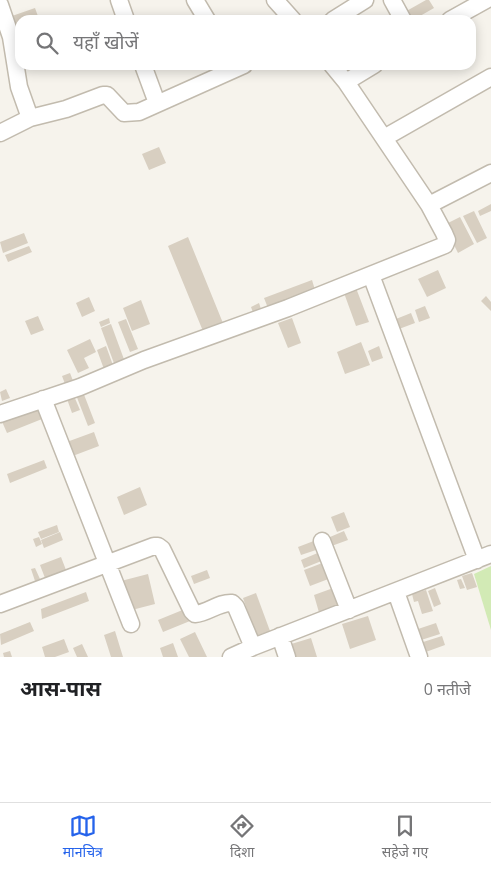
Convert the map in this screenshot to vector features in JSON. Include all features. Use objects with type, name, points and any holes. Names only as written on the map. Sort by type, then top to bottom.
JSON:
[{"type":"street","points":[[118,0],[124,15]]},
{"type":"street","points":[[195,0],[204,15]]},
{"type":"street","points":[[275,0],[288,15]]},
{"type":"street","points":[[340,15],[365,0]]},
{"type":"street","points":[[392,0],[400,15]]},
{"type":"street","points":[[459,15],[486,0]]},
{"type":"street","points":[[0,5],[11,37],[15,62]]},
{"type":"street","points":[[16,70],[19,87],[30,118]]},
{"type":"street","points":[[145,70],[157,103]]},
{"type":"street","points":[[0,133],[30,118],[103,95],[107,95],[124,113],[138,112],[229,70]]},
{"type":"street","points":[[0,414],[80,388],[144,360],[288,308],[445,245],[447,240],[428,205],[336,70]]},
{"type":"street","points":[[346,82],[366,70]]},
{"type":"street","points":[[384,138],[491,77]]},
{"type":"street","points":[[428,205],[491,173]]},
{"type":"street","points":[[231,657],[280,636],[484,557],[371,275]]},
{"type":"street","points":[[43,399],[131,624]]},
{"type":"street","points":[[322,540],[349,610]]},
{"type":"street","points":[[0,604],[108,562],[158,546],[162,549],[192,611],[195,614],[201,614],[227,602],[232,603],[236,607],[253,647]]},
{"type":"street","points":[[396,592],[419,657]]},
{"type":"street","points":[[280,636],[287,657]]},
{"type":"green space","points":[[491,566],[491,630],[474,574]]},
{"type":"building","points":[[426,0],[429,0],[434,8],[422,15],[404,15],[403,13]]},
{"type":"building","points":[[35,8],[38,15],[15,15],[15,27],[12,16]]},
{"type":"building","points":[[159,147],[166,163],[149,170],[142,154]]},
{"type":"building","points":[[491,204],[491,211],[480,216],[478,211]]},
{"type":"building","points":[[474,211],[487,238],[477,243],[463,216]]},
{"type":"building","points":[[460,217],[474,244],[458,253],[444,225]]},
{"type":"building","points":[[24,233],[28,243],[3,253],[0,242]]},
{"type":"building","points":[[188,237],[225,328],[205,336],[168,246]]},
{"type":"building","points":[[29,246],[32,252],[8,262],[5,255]]},
{"type":"building","points":[[438,270],[446,288],[427,297],[418,279]]},
{"type":"building","points":[[312,280],[315,290],[268,308],[264,298]]},
{"type":"building","points":[[356,288],[369,322],[356,326],[344,293]]},
{"type":"building","points":[[486,296],[491,302],[491,311],[481,301]]},
{"type":"building","points":[[89,297],[95,311],[82,317],[76,303]]},
{"type":"building","points":[[141,300],[150,324],[132,331],[123,308]]},
{"type":"building","points":[[259,303],[263,315],[255,318],[251,307]]},
{"type":"building","points":[[425,306],[430,318],[419,322],[415,310]]},
{"type":"building","points":[[411,313],[415,323],[399,329],[396,319]]},
{"type":"building","points":[[38,316],[44,330],[31,335],[25,321]]},
{"type":"building","points":[[109,318],[110,323],[101,327],[99,322]]},
{"type":"building","points":[[292,318],[301,343],[288,348],[278,323]]},
{"type":"building","points":[[126,319],[138,349],[130,352],[118,322]]},
{"type":"building","points":[[111,324],[125,362],[115,366],[101,328]]},
{"type":"building","points":[[90,339],[96,352],[84,358],[89,368],[78,373],[67,350]]},
{"type":"building","points":[[361,342],[370,365],[345,374],[337,352]]},
{"type":"building","points":[[106,346],[114,368],[105,372],[97,350]]},
{"type":"building","points":[[379,346],[383,358],[372,362],[368,351]]},
{"type":"building","points":[[70,373],[75,386],[67,389],[62,376]]},
{"type":"building","points":[[6,389],[10,398],[2,401],[0,392]]},
{"type":"building","points":[[83,392],[95,423],[88,426],[76,395]]},
{"type":"building","points":[[74,396],[80,410],[72,413],[67,399]]},
{"type":"building","points":[[36,403],[42,419],[7,433],[0,417]]},
{"type":"building","points":[[94,432],[99,446],[70,457],[64,443]]},
{"type":"building","points":[[44,460],[47,468],[10,483],[7,474]]},
{"type":"building","points":[[140,487],[147,505],[124,515],[117,497]]},
{"type":"building","points":[[344,512],[350,527],[337,532],[331,517]]},
{"type":"building","points":[[57,525],[59,532],[41,539],[38,532]]},
{"type":"building","points":[[344,531],[348,540],[326,548],[323,540]]},
{"type":"building","points":[[60,532],[63,540],[44,548],[41,540]]},
{"type":"building","points":[[39,537],[42,544],[36,547],[33,539]]},
{"type":"building","points":[[319,539],[322,548],[301,555],[298,547]]},
{"type":"building","points":[[320,552],[324,560],[304,568],[301,560]]},
{"type":"building","points":[[61,557],[66,570],[45,578],[40,565]]},
{"type":"building","points":[[325,562],[331,578],[310,586],[304,570]]},
{"type":"building","points":[[35,568],[40,579],[35,581],[31,569]]},
{"type":"building","points":[[207,570],[210,578],[194,584],[191,576]]},
{"type":"building","points":[[472,573],[477,587],[467,590],[462,576]]},
{"type":"building","points":[[148,574],[155,604],[128,611],[121,581]]},
{"type":"building","points":[[461,579],[465,588],[460,589],[457,580]]},
{"type":"building","points":[[336,587],[343,608],[320,616],[314,595]]},
{"type":"building","points":[[435,588],[441,604],[434,607],[428,591]]},
{"type":"building","points":[[426,590],[433,611],[422,614],[418,601],[414,602],[412,594]]},
{"type":"building","points":[[86,592],[89,601],[42,619],[41,609]]},
{"type":"building","points":[[256,593],[270,631],[256,636],[243,598]]},
{"type":"building","points":[[185,609],[190,621],[163,632],[158,620]]},
{"type":"building","points":[[368,616],[376,640],[350,649],[342,624]]},
{"type":"building","points":[[30,622],[34,631],[1,645],[0,634]]},
{"type":"building","points":[[436,623],[440,634],[418,641],[415,630]]},
{"type":"building","points":[[115,631],[123,657],[111,657],[104,635]]},
{"type":"building","points":[[195,632],[207,657],[189,657],[180,639]]},
{"type":"building","points":[[442,636],[445,645],[423,653],[420,643]]},
{"type":"building","points":[[311,638],[317,657],[292,657],[288,645]]},
{"type":"building","points":[[64,639],[69,652],[55,657],[45,657],[42,647]]},
{"type":"building","points":[[173,643],[178,657],[163,657],[160,648]]},
{"type":"building","points":[[82,644],[88,657],[77,657],[73,648]]},
{"type":"building","points":[[10,651],[12,657],[4,657],[3,653]]}]
